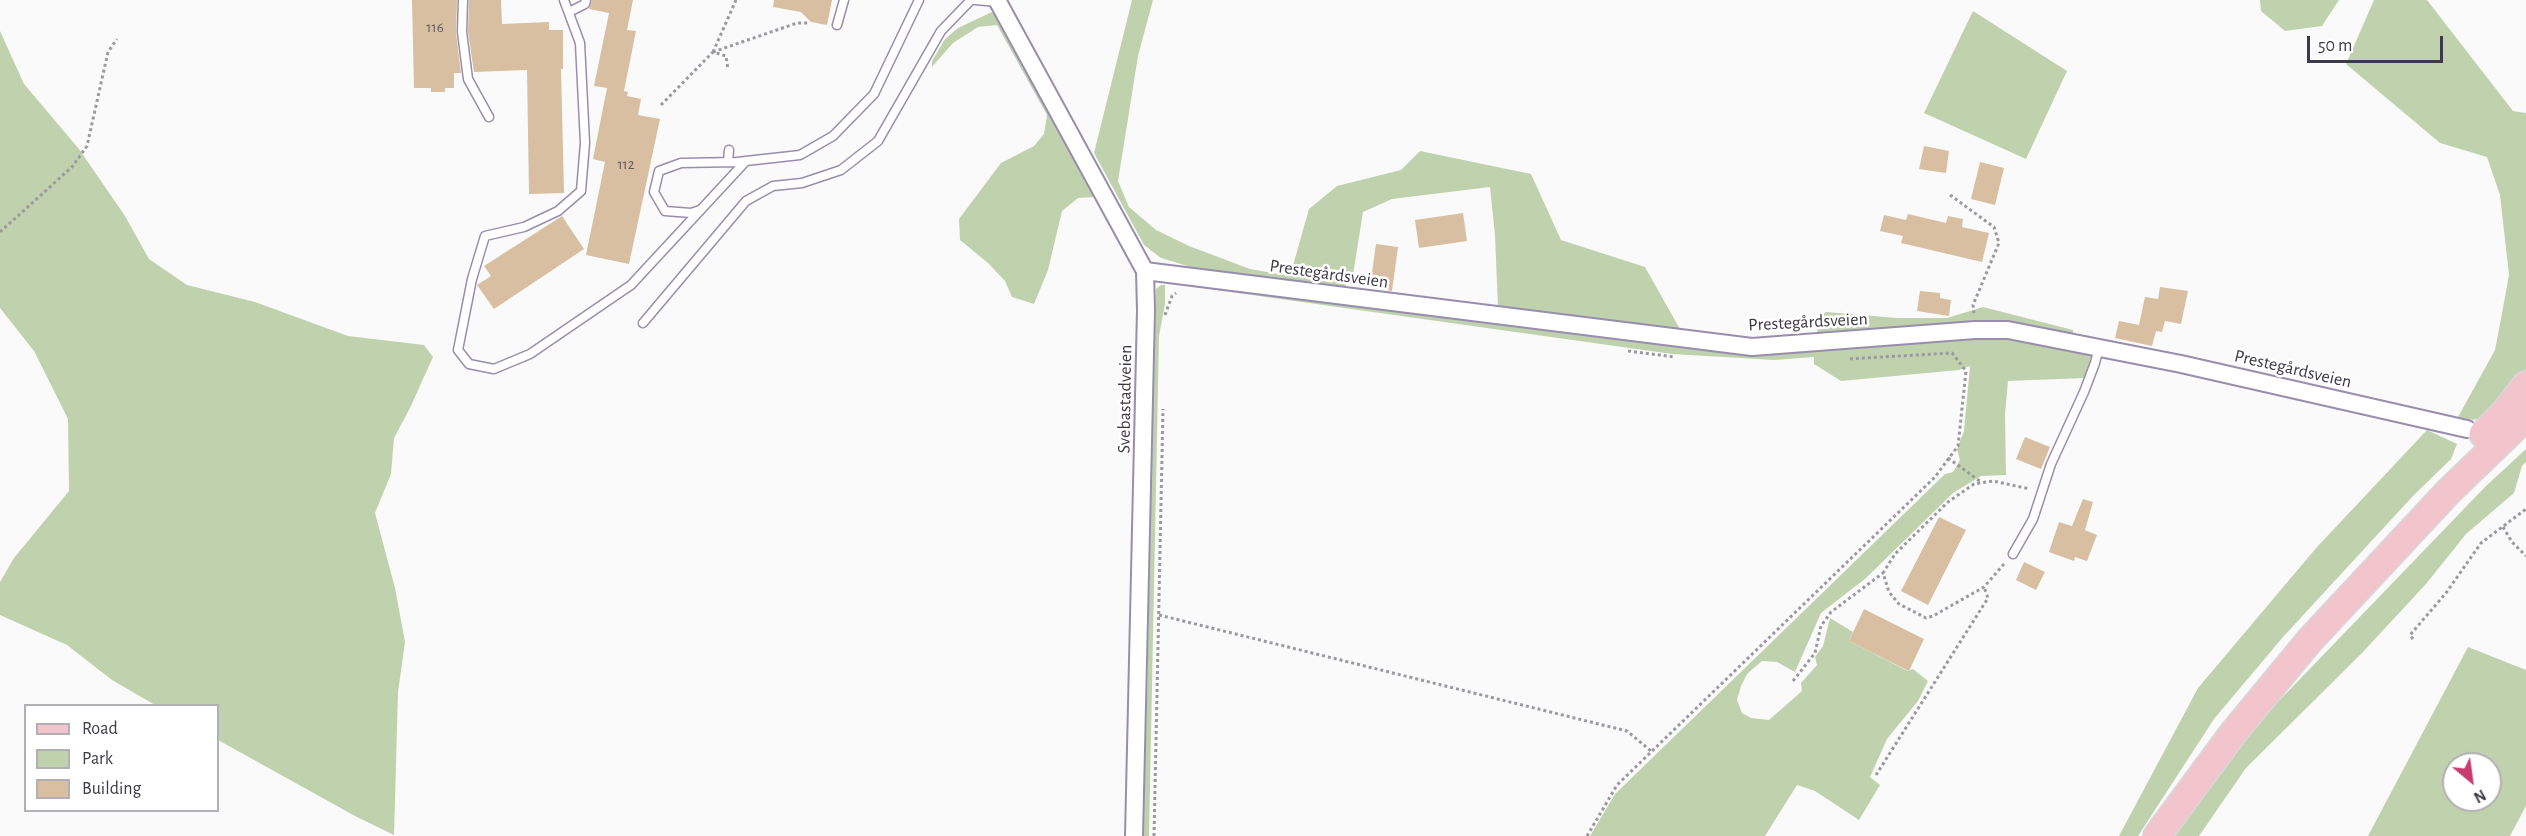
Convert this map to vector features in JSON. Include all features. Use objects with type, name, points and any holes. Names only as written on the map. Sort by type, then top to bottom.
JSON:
[{"type":"main road","points":[[2409,531],[2428,490],[2506,411],[2526,385]]},
{"type":"main road","points":[[2157,836],[2179,804],[2273,684],[2340,606],[2409,531],[2526,417]]},
{"type":"main road","points":[[2409,531],[2448,512],[2526,437]]},
{"type":"street","name":"Svebastadveien","points":[[998,1],[1145,271],[1146,334],[1134,836]]},
{"type":"street","name":"Prestegårdsveien","points":[[1145,271],[1752,346],[1975,330],[2008,330],[2181,363],[2467,429]]},
{"type":"lane","points":[[463,0],[462,32],[468,79],[489,117]]},
{"type":"lane","points":[[564,0],[580,43],[585,143],[581,191],[558,211],[524,227],[485,236],[472,279],[458,350],[469,364],[494,369],[530,354],[631,285],[746,161]]},
{"type":"lane","points":[[569,12],[585,4],[586,0]]},
{"type":"lane","points":[[837,25],[844,0]]},
{"type":"lane","points":[[702,210],[691,213],[665,211],[654,192],[659,171],[681,163],[746,161],[800,155],[833,136],[874,94],[919,0]]},
{"type":"lane","points":[[643,323],[746,201],[774,186],[802,183],[841,170],[878,141],[941,31],[973,0],[998,1]]},
{"type":"lane","points":[[728,162],[729,150]]},
{"type":"lane","points":[[2013,554],[2028,531],[2052,464],[2096,363],[2099,347]]},
{"type":"path","points":[[661,105],[714,52],[736,0]]},
{"type":"path","points":[[714,52],[797,23],[809,23]]},
{"type":"path","points":[[0,232],[72,167],[87,146],[108,52],[117,39]]},
{"type":"path","points":[[714,52],[726,56],[728,69]]},
{"type":"path","points":[[1950,195],[1995,227],[1999,243],[1973,304],[1975,330]]},
{"type":"path","points":[[1165,324],[1165,313],[1172,296],[1179,291]]},
{"type":"path","points":[[1628,351],[1684,357]]},
{"type":"path","points":[[1587,836],[1617,785],[1935,477],[1958,446],[1966,371],[1952,353],[1838,359]]},
{"type":"path","points":[[1154,836],[1163,406]]},
{"type":"path","points":[[1948,459],[1982,483]]},
{"type":"path","points":[[1793,681],[1815,653],[1821,626],[1831,612],[1883,573],[1895,554],[1948,502],[1974,484],[1993,481],[2042,493]]},
{"type":"path","points":[[2413,639],[2410,635],[2446,593],[2481,543],[2526,509]]},
{"type":"path","points":[[2503,527],[2512,542],[2526,556]]},
{"type":"path","points":[[1883,573],[1889,592],[1899,604],[1926,618],[1984,586],[2013,554]]},
{"type":"path","points":[[1876,775],[1988,597],[1984,586]]},
{"type":"path","points":[[1159,615],[1627,731],[1651,751]]},
{"type":"green space","points":[[1132,0],[1153,0],[1138,56],[1118,181],[1129,207],[1156,230],[1189,246],[1250,269],[1290,276],[1309,209],[1337,186],[1401,170],[1420,151],[1531,174],[1561,240],[1645,267],[1681,331],[1498,308],[1495,235],[1490,187],[1392,199],[1363,212],[1352,281],[1342,288],[1204,271],[1161,258],[1144,245],[1094,153]]},
{"type":"green space","points":[[2260,0],[2339,0],[2322,26],[2285,31],[2261,11]]},
{"type":"green space","points":[[2374,0],[2427,0],[2513,111],[2526,113],[2526,369],[2485,417],[2473,420],[2458,417],[2495,350],[2500,324],[2509,275],[2500,195],[2487,157],[2440,143],[2346,64]]},
{"type":"green space","points":[[1973,11],[2067,71],[2026,159],[1924,113]]},
{"type":"green space","points":[[992,12],[1001,21],[1124,244],[1095,197],[1078,198],[1062,211],[1048,270],[1034,304],[1012,297],[1005,281],[988,263],[960,240],[959,219],[1001,163],[1034,146],[1044,134],[1047,115],[997,25],[978,27],[953,43],[932,67],[932,61],[945,39],[958,28]]},
{"type":"green space","points":[[0,31],[24,84],[79,149],[125,216],[149,259],[187,285],[255,302],[348,336],[424,345],[433,357],[394,438],[391,474],[375,513],[395,588],[405,642],[398,692],[394,835],[355,816],[219,741],[219,704],[153,704],[112,680],[67,645],[0,615],[0,582],[14,558],[69,491],[68,419],[34,351],[0,308]]},
{"type":"green space","points":[[1177,281],[1815,349],[1819,318],[1826,312],[1897,318],[1947,318],[1983,307],[2073,330],[2074,350],[2094,354],[2085,378],[2008,381],[2005,414],[2006,475],[1981,476],[1953,493],[1866,578],[1821,613],[1795,672],[1777,662],[1762,661],[1747,674],[1737,700],[1742,713],[1751,718],[1769,720],[1802,691],[1801,683],[1817,665],[1815,657],[1823,646],[1830,618],[1853,632],[1849,641],[1908,671],[1913,669],[1928,681],[1918,701],[1887,739],[1870,777],[1880,785],[1859,820],[1815,791],[1797,785],[1765,836],[1590,836],[1615,794],[1945,474],[1953,472],[1960,460],[1957,449],[1964,431],[1970,366],[1959,370],[1841,381],[1814,364],[1814,357],[1774,360],[1672,354],[1195,287]]},
{"type":"green space","points":[[1165,285],[1165,304],[1159,336],[1149,836],[1142,836],[1155,306],[1156,289]]},
{"type":"green space","points":[[2427,430],[2457,444],[2451,459],[2413,496],[2283,637],[2214,719],[2138,836],[2119,836],[2198,688],[2317,547]]},
{"type":"green space","points":[[2526,449],[2526,462],[2522,466],[2514,493],[2466,534],[2426,584],[2362,653],[2246,768],[2199,836],[2174,836],[2239,748],[2273,707],[2485,487]]},
{"type":"green space","points":[[2468,647],[2526,670],[2526,806],[2510,836],[2368,836]]},
{"type":"building","points":[[412,0],[457,0],[456,33],[461,73],[454,73],[454,88],[445,88],[445,92],[431,92],[431,88],[414,88]]},
{"type":"building","points":[[469,0],[501,0],[502,24],[549,22],[549,30],[563,30],[563,69],[561,69],[564,193],[529,194],[527,70],[474,72],[468,32]]},
{"type":"building","points":[[592,0],[633,0],[627,30],[636,31],[624,91],[628,92],[627,96],[641,99],[638,115],[660,119],[629,264],[586,255],[605,162],[593,159],[607,88],[594,86],[609,13],[589,9]]},
{"type":"building","points":[[774,0],[832,0],[827,25],[811,22],[801,12],[773,7]]},
{"type":"building","points":[[1924,146],[1949,151],[1946,173],[1919,169]]},
{"type":"building","points":[[1980,162],[2004,168],[1995,205],[1971,199]]},
{"type":"building","points":[[1463,213],[1467,241],[1419,248],[1415,220]]},
{"type":"building","points":[[1908,214],[1946,223],[1948,216],[1963,219],[1962,227],[1989,233],[1982,262],[1901,243],[1903,236],[1880,231],[1884,215],[1906,220]]},
{"type":"building","points":[[562,216],[584,249],[494,309],[477,285],[491,276],[484,266]]},
{"type":"building","points":[[1376,244],[1398,247],[1392,291],[1370,287]]},
{"type":"building","points":[[2160,287],[2188,291],[2181,324],[2165,321],[2162,332],[2156,331],[2152,346],[2115,338],[2119,321],[2139,325],[2145,297],[2158,299]]},
{"type":"building","points":[[1920,291],[1940,293],[1940,298],[1951,300],[1949,316],[1917,311]]},
{"type":"building","points":[[2025,437],[2050,447],[2041,469],[2016,459]]},
{"type":"building","points":[[2083,499],[2093,502],[2085,530],[2097,535],[2087,561],[2075,557],[2074,561],[2049,552],[2059,522],[2072,526]]},
{"type":"building","points":[[1939,517],[1966,530],[1928,605],[1901,591]]},
{"type":"building","points":[[2024,562],[2045,572],[2036,590],[2016,580]]},
{"type":"building","points":[[1864,609],[1924,639],[1909,671],[1849,641]]}]
